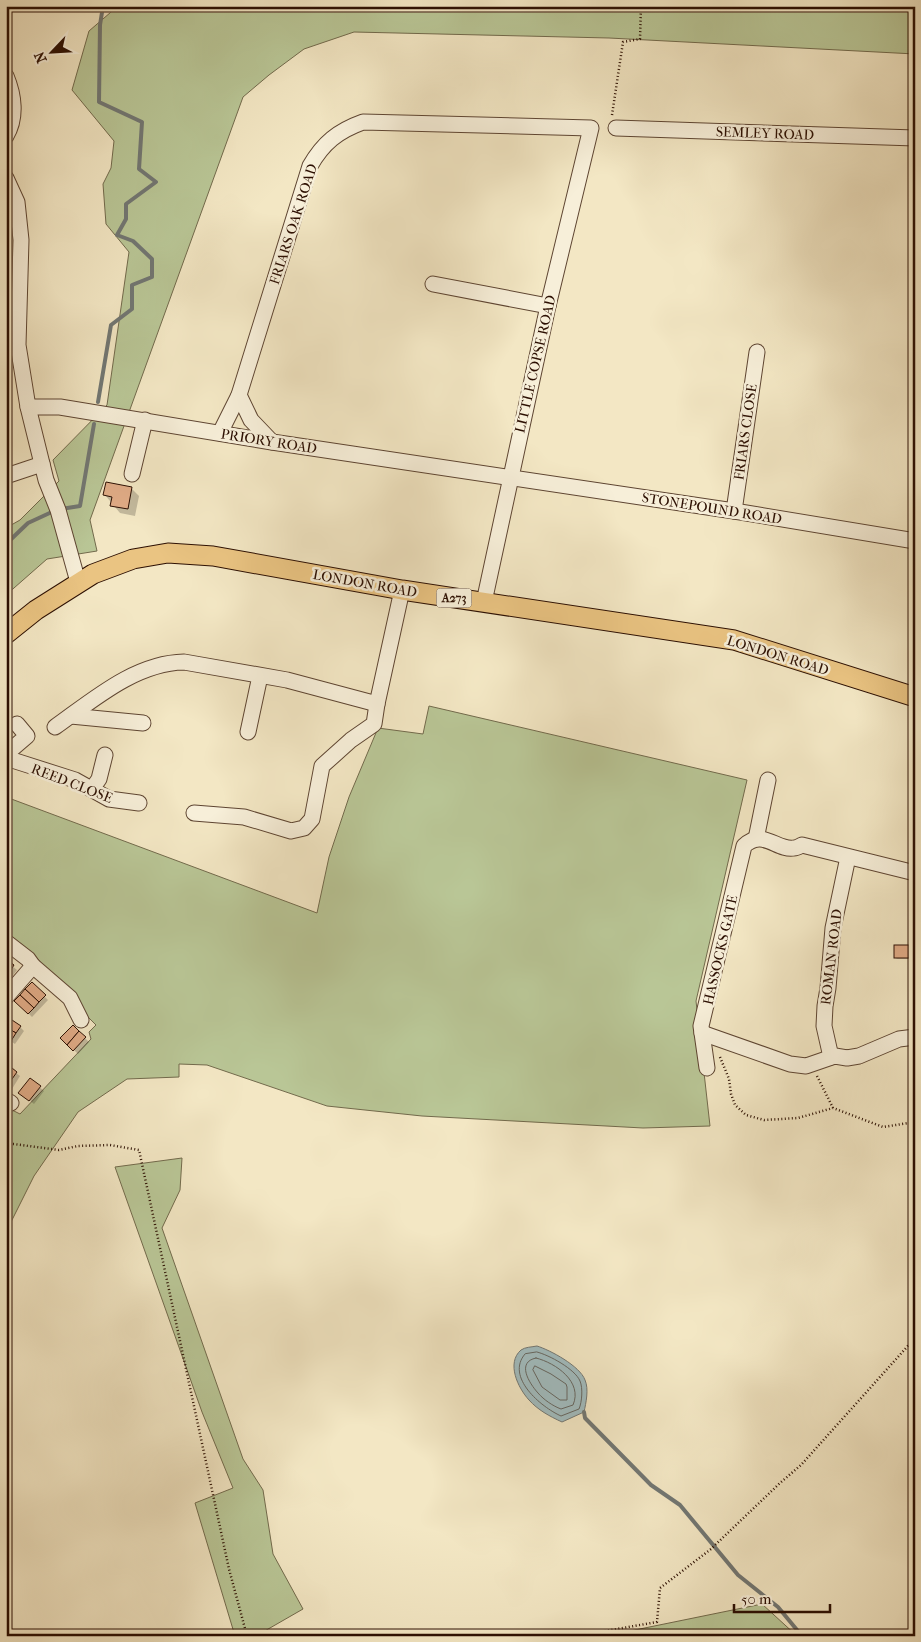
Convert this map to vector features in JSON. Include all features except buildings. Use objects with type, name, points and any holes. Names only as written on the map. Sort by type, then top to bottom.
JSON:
[{"type":"main road","name":"LONDON ROAD","points":[[6,634],[36,610],[93,574],[133,560],[168,554],[213,556],[402,590],[734,640],[915,698]]},
{"type":"street","points":[[6,76],[14,111],[6,136]]},
{"type":"street","name":"FRIARS OAK ROAD","points":[[220,433],[239,395],[310,166],[318,151],[332,139],[347,128],[363,122],[591,128]]},
{"type":"street","name":"LITTLE COPSE ROAD","points":[[484,602],[548,306],[591,128]]},
{"type":"street","name":"SEMLEY ROAD","points":[[616,128],[915,138]]},
{"type":"street","points":[[6,178],[17,202],[21,240],[18,345],[28,407],[42,464],[58,510],[78,582]]},
{"type":"street","points":[[433,284],[548,306]]},
{"type":"street","name":"FRIARS CLOSE","points":[[734,511],[757,352]]},
{"type":"street","points":[[239,395],[251,420],[272,442]]},
{"type":"street","name":"PRIORY ROAD","points":[[28,407],[60,406],[272,442],[510,477]]},
{"type":"street","points":[[132,474],[144,420]]},
{"type":"street","points":[[6,476],[42,464]]},
{"type":"street","name":"STONEPOUND ROAD","points":[[510,477],[915,541]]},
{"type":"street","points":[[194,813],[244,816],[290,831],[304,828],[312,819],[322,766],[351,740],[374,724],[402,590]]},
{"type":"street","points":[[55,727],[124,680],[168,662],[184,662],[287,680],[377,704]]},
{"type":"street","points":[[248,732],[260,676]]},
{"type":"street","points":[[71,716],[143,724]]},
{"type":"street","points":[[6,754],[27,736],[17,724]]},
{"type":"street","points":[[92,789],[99,779],[105,755]]},
{"type":"street","name":"REED CLOSE","points":[[6,758],[75,780],[108,799],[140,803]]},
{"type":"street","name":"HASSOCKS GATE","points":[[707,1068],[701,1026],[744,846],[756,839],[768,780]]},
{"type":"street","points":[[756,839],[793,849],[802,845],[915,873]]},
{"type":"street","name":"ROMAN ROAD","points":[[830,1057],[824,1026],[825,1006],[833,928],[848,857]]},
{"type":"street","points":[[6,942],[28,958],[33,966],[70,998],[81,1020]]},
{"type":"street","points":[[6,997],[33,966]]},
{"type":"street","points":[[702,1033],[790,1064],[806,1066],[835,1056],[846,1058],[858,1056],[899,1038],[915,1037]]},
{"type":"path","points":[[591,128],[612,115],[623,42],[640,39],[641,6]]},
{"type":"path","points":[[720,1039],[720,1058],[729,1079],[734,1105],[746,1115],[764,1120],[798,1118],[833,1108],[883,1127],[915,1122]]},
{"type":"path","points":[[811,1065],[833,1108]]},
{"type":"path","points":[[6,1143],[59,1150],[78,1146],[110,1145],[139,1150],[229,1569],[247,1636]]},
{"type":"path","points":[[577,1636],[656,1622],[660,1588],[711,1549],[801,1465],[915,1338]]},
{"type":"green space","points":[[118,6],[915,6],[915,54],[609,38],[354,32],[304,49],[243,97],[90,520],[97,551],[47,559],[6,595],[6,528],[20,520],[59,481],[53,460],[107,405],[129,252],[106,224],[103,184],[111,168],[114,141],[72,90],[89,31]]},
{"type":"green space","points":[[429,706],[747,780],[696,1001],[710,1126],[643,1128],[422,1116],[327,1106],[207,1065],[179,1064],[179,1077],[127,1079],[78,1112],[34,1176],[6,1232],[6,1107],[20,1114],[91,1039],[89,1032],[96,1025],[84,1013],[76,994],[6,935],[6,797],[317,913],[329,857],[349,797],[378,728],[423,734]]},
{"type":"green space","points":[[182,1158],[180,1190],[162,1228],[243,1459],[263,1490],[273,1554],[303,1609],[256,1636],[235,1636],[195,1503],[233,1488],[202,1412],[115,1167]]},
{"type":"green space","points":[[762,1604],[797,1636],[603,1636],[625,1632]]},
{"type":"water","points":[[537,1346],[564,1359],[582,1375],[587,1388],[584,1412],[562,1422],[540,1410],[525,1395],[515,1375],[514,1362],[521,1350]]},
{"type":"waterway","points":[[98,402],[111,325],[132,309],[132,285],[152,277],[152,259],[133,241],[117,235],[126,219],[126,204],[156,182],[139,169],[142,122],[99,102],[100,25],[103,6]]},
{"type":"waterway","points":[[61,509],[80,506],[94,424]]},
{"type":"waterway","points":[[6,544],[28,523],[54,511]]},
{"type":"waterway","points":[[584,1412],[585,1418],[651,1485],[680,1505],[738,1575],[778,1607],[802,1636]]}]
